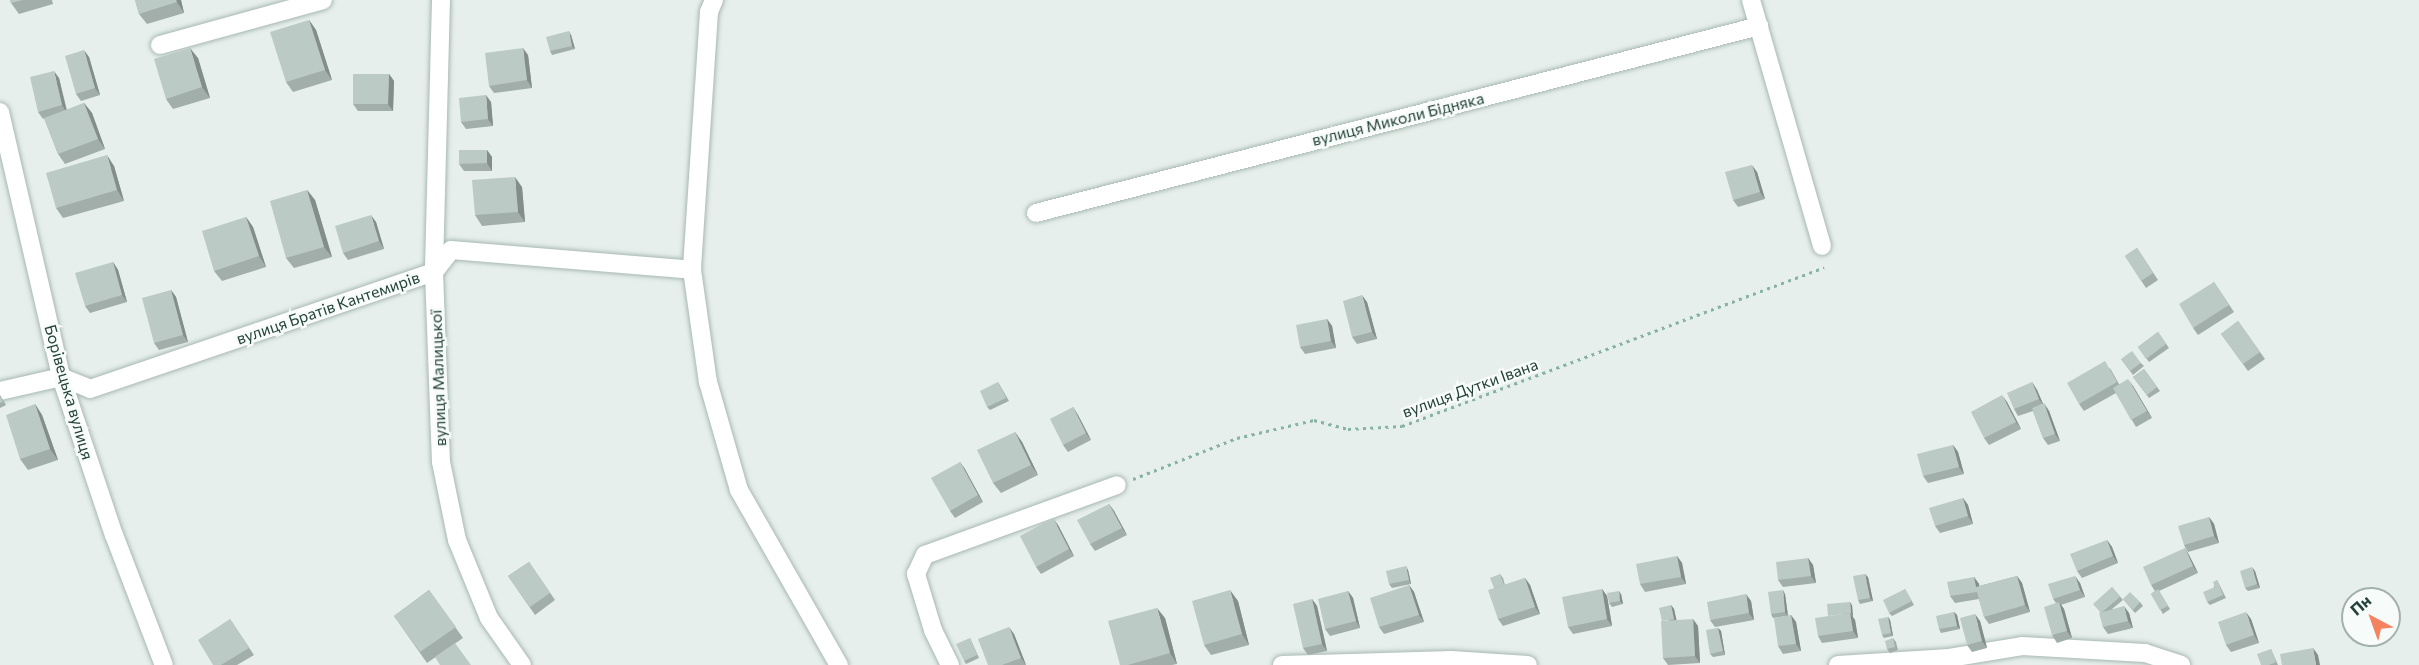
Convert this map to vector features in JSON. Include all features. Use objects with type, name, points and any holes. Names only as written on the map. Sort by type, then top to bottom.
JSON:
[{"type":"street","points":[[160,45],[323,0]]},
{"type":"street","name":"вулиця Малицької","points":[[441,0],[434,272],[441,462],[457,540],[489,618],[522,665]]},
{"type":"street","points":[[714,0],[709,12],[692,270],[708,382],[739,490],[839,665]]},
{"type":"street","points":[[1751,0],[1822,246]]},
{"type":"street","name":"вулиця Миколи Бідняка","points":[[1036,213],[1759,26]]},
{"type":"street","name":"Борівецька вулиця","points":[[0,112],[61,377],[114,535],[164,665]]},
{"type":"street","name":"вулиця Братів Кантемирів","points":[[61,377],[90,389],[434,272],[451,250],[692,270]]},
{"type":"street","points":[[0,391],[61,377]]},
{"type":"street","points":[[950,665],[933,630],[916,574],[925,555],[1117,485]]},
{"type":"street","points":[[1838,665],[1949,658],[2022,646],[2145,653],[2181,665]]},
{"type":"street","points":[[1282,665],[1451,660],[1528,665]]},
{"type":"path","name":"вулиця Дутки Івана","points":[[1117,485],[1237,438],[1314,420],[1348,429],[1402,426],[1824,267]]},
{"type":"building","points":[[135,0],[176,0],[177,2],[139,14]]},
{"type":"building","points":[[309,20],[325,70],[286,82],[270,32]]},
{"type":"building","points":[[569,31],[572,46],[550,51],[546,37]]},
{"type":"building","points":[[190,48],[202,87],[166,99],[154,59]]},
{"type":"building","points":[[523,48],[527,80],[489,86],[485,53]]},
{"type":"building","points":[[84,50],[95,88],[76,94],[65,56]]},
{"type":"building","points":[[54,71],[62,105],[38,112],[30,77]]},
{"type":"building","points":[[353,74],[389,74],[388,104],[353,104]]},
{"type":"building","points":[[486,95],[488,119],[461,122],[459,98]]},
{"type":"building","points":[[84,103],[98,139],[58,154],[44,118]]},
{"type":"building","points":[[459,150],[487,150],[487,163],[459,164]]},
{"type":"building","points":[[107,155],[117,190],[56,208],[46,173]]},
{"type":"building","points":[[1752,165],[1760,192],[1733,200],[1725,172]]},
{"type":"building","points":[[515,177],[518,212],[475,215],[472,180]]},
{"type":"building","points":[[307,190],[324,247],[286,258],[270,201]]},
{"type":"building","points":[[371,215],[379,241],[343,253],[335,226]]},
{"type":"building","points":[[246,217],[259,256],[214,271],[202,231]]},
{"type":"building","points":[[2137,248],[2153,273],[2141,281],[2125,256]]},
{"type":"building","points":[[113,262],[122,295],[85,306],[75,273]]},
{"type":"building","points":[[2214,282],[2229,305],[2193,328],[2179,304]]},
{"type":"building","points":[[171,290],[183,335],[154,343],[142,298]]},
{"type":"building","points":[[1362,295],[1372,332],[1352,337],[1343,301]]},
{"type":"building","points":[[1327,319],[1331,341],[1300,347],[1296,325]]},
{"type":"building","points":[[2238,321],[2260,352],[2243,364],[2221,334]]},
{"type":"building","points":[[2158,332],[2166,344],[2146,359],[2138,347]]},
{"type":"building","points":[[2132,351],[2141,363],[2130,371],[2121,359]]},
{"type":"building","points":[[2105,361],[2117,382],[2079,404],[2067,383]]},
{"type":"building","points":[[2144,369],[2157,387],[2147,395],[2133,377]]},
{"type":"building","points":[[2128,379],[2147,411],[2131,420],[2113,388]]},
{"type":"building","points":[[998,382],[1006,398],[987,407],[980,391]]},
{"type":"building","points":[[2032,382],[2039,399],[2014,409],[2007,393]]},
{"type":"building","points":[[2002,395],[2016,422],[1984,438],[1971,412]]},
{"type":"building","points":[[2044,403],[2055,434],[2043,438],[2032,408]]},
{"type":"building","points":[[35,404],[50,449],[20,459],[6,415]]},
{"type":"building","points":[[1073,407],[1086,433],[1063,445],[1050,419]]},
{"type":"building","points":[[1015,432],[1031,465],[993,483],[977,450]]},
{"type":"building","points":[[1953,445],[1959,467],[1923,476],[1917,454]]},
{"type":"building","points":[[960,462],[978,495],[950,511],[931,478]]},
{"type":"building","points":[[1963,498],[1968,516],[1935,526],[1929,508]]},
{"type":"building","points":[[1109,504],[1122,528],[1090,544],[1077,520]]},
{"type":"building","points":[[2209,517],[2214,536],[2184,545],[2178,526]]},
{"type":"building","points":[[1053,518],[1069,549],[1036,567],[1020,536]]},
{"type":"building","points":[[2107,540],[2113,556],[2077,571],[2070,554]]},
{"type":"building","points":[[2185,548],[2193,566],[2151,585],[2143,567]]},
{"type":"building","points":[[1677,556],[1681,577],[1640,584],[1636,564]]},
{"type":"building","points":[[1808,558],[1811,576],[1778,580],[1776,562]]},
{"type":"building","points":[[529,562],[550,593],[530,607],[508,576]]},
{"type":"building","points":[[1406,566],[1409,580],[1389,584],[1386,571]]},
{"type":"building","points":[[2252,567],[2257,584],[2245,588],[2240,571]]},
{"type":"building","points":[[1500,574],[1504,585],[1494,588],[1490,578]]},
{"type":"building","points":[[1865,574],[1870,598],[1858,600],[1853,576]]},
{"type":"building","points":[[2017,576],[2025,605],[1984,617],[1977,592],[1950,596],[1947,582],[1974,577],[1976,587]]},
{"type":"building","points":[[2075,576],[2080,590],[2053,599],[2048,584]]},
{"type":"building","points":[[1525,578],[1535,607],[1498,619],[1488,590]]},
{"type":"building","points":[[2217,580],[2223,595],[2207,602],[2203,592],[2215,587],[2213,582]]},
{"type":"building","points":[[1409,585],[1419,615],[1379,627],[1370,598]]},
{"type":"building","points":[[2112,587],[2120,597],[2101,613],[2093,604]]},
{"type":"building","points":[[1602,589],[1607,619],[1568,627],[1562,597]]},
{"type":"building","points":[[1905,589],[1912,601],[1889,613],[1883,600]]},
{"type":"building","points":[[2158,589],[2168,606],[2160,610],[2151,594]]},
{"type":"building","points":[[429,590],[456,627],[420,652],[394,616]]},
{"type":"building","points":[[1230,590],[1242,634],[1204,645],[1192,601]]},
{"type":"building","points":[[1783,590],[1785,612],[1771,614],[1768,592]]},
{"type":"building","points":[[1348,591],[1356,621],[1325,629],[1318,599]]},
{"type":"building","points":[[1619,591],[1620,601],[1609,603],[1607,593]]},
{"type":"building","points":[[2130,592],[2140,602],[2133,610],[2123,599]]},
{"type":"building","points":[[1746,594],[1749,613],[1710,620],[1707,602]]},
{"type":"building","points":[[1312,599],[1322,644],[1303,648],[1293,604]]},
{"type":"building","points":[[1850,602],[1851,613],[1828,616],[1827,604]]},
{"type":"building","points":[[2059,602],[2067,631],[2052,635],[2044,607]]},
{"type":"building","points":[[1671,605],[1674,619],[1662,621],[1659,608]]},
{"type":"building","points":[[2124,606],[2128,621],[2103,627],[2099,613]]},
{"type":"building","points":[[1157,608],[1170,653],[1128,665],[1120,665],[1108,621]]},
{"type":"building","points":[[1954,612],[1957,626],[1939,629],[1936,616]]},
{"type":"building","points":[[2246,612],[2254,635],[2226,645],[2218,622]]},
{"type":"building","points":[[1850,613],[1853,631],[1818,636],[1815,618]]},
{"type":"building","points":[[1975,614],[1982,641],[1967,645],[1960,618]]},
{"type":"building","points":[[1791,615],[1796,644],[1778,646],[1774,618]]},
{"type":"building","points":[[1888,617],[1891,633],[1882,635],[1878,619]]},
{"type":"building","points":[[230,619],[249,648],[221,665],[213,665],[198,640]]},
{"type":"building","points":[[1693,619],[1695,656],[1663,658],[1661,621]]},
{"type":"building","points":[[1009,627],[1021,658],[1002,665],[988,665],[978,639]]},
{"type":"building","points":[[1718,628],[1723,651],[1710,654],[1706,630]]},
{"type":"building","points":[[970,638],[977,655],[964,661],[956,644]]},
{"type":"building","points":[[1893,638],[1895,647],[1887,649],[1885,641]]},
{"type":"building","points":[[455,643],[471,665],[440,665],[435,657]]},
{"type":"building","points":[[2313,648],[2316,665],[2282,665],[2280,654]]},
{"type":"building","points":[[2271,649],[2276,662],[2261,665],[2257,654]]}]
